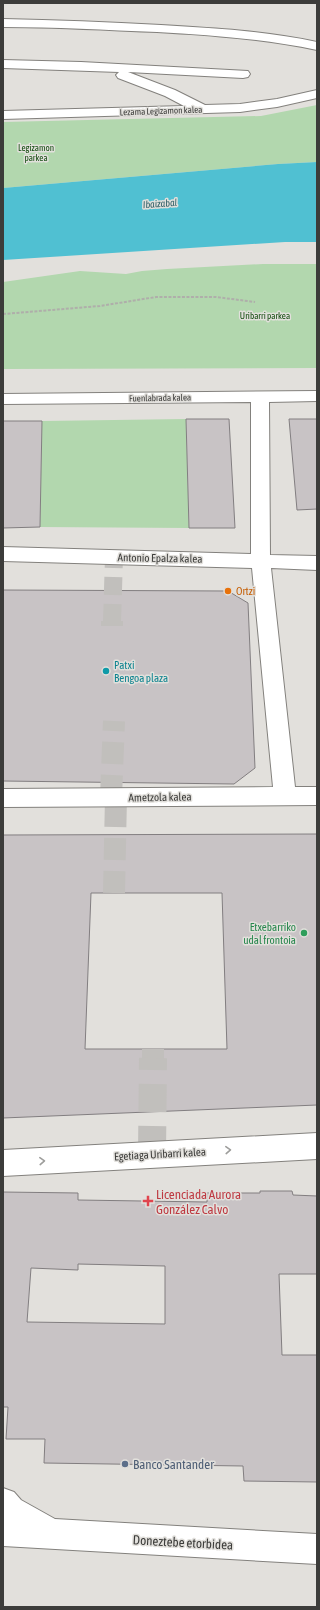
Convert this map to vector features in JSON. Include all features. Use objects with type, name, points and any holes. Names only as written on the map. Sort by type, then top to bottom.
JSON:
[{"type":"street","points":[[3,23],[90,24],[225,32],[275,38],[317,46]]},
{"type":"street","points":[[3,64],[81,66],[243,74]]},
{"type":"street","points":[[81,66],[110,71],[132,78],[170,93],[203,109]]},
{"type":"street","name":"Lezama Legizamon kalea","points":[[3,115],[240,108],[277,103],[317,94]]},
{"type":"street","name":"Fuenlabrada kalea","points":[[3,399],[317,396]]},
{"type":"street","points":[[260,397],[261,561],[285,795]]},
{"type":"street","name":"Antonio Epalza kalea","points":[[3,554],[317,563]]},
{"type":"street","name":"Ametzola kalea","points":[[3,798],[285,795],[317,796]]},
{"type":"street","name":"Egetiaga Uribarri kalea","points":[[3,1163],[317,1146]]},
{"type":"street","name":"Doneztebe etorbidea","points":[[3,1503],[10,1511],[49,1532]]},
{"type":"street","name":"Doneztebe etorbidea","points":[[3,1531],[49,1532],[106,1538],[317,1549]]},
{"type":"path","points":[[3,314],[100,306],[156,297],[216,297],[255,302]]},
{"type":"green space","name":"Legizamon parkea","points":[[317,105],[317,162],[278,164],[3,188],[3,122],[261,116]]},
{"type":"green space","name":"Uribarri parkea","points":[[263,264],[317,264],[317,368],[3,369],[3,282],[80,271],[126,274],[167,269]]},
{"type":"green space","points":[[186,419],[189,528],[40,527],[42,421]]},
{"type":"water","name":"Ibaizabal","points":[[317,162],[317,242],[285,242],[3,260],[3,188],[278,164]]},
{"type":"building","points":[[186,419],[229,419],[235,528],[189,528]]},
{"type":"building","points":[[289,419],[317,419],[317,509],[297,510]]},
{"type":"building","points":[[3,421],[42,421],[40,527],[3,528]]},
{"type":"building","points":[[3,590],[228,591],[248,603],[255,768],[234,784],[3,781]]},
{"type":"building","points":[[317,834],[317,1105],[3,1118],[3,835]],"holes":[[[91,893],[222,893],[227,1049],[85,1049]]]},
{"type":"building","points":[[260,1191],[292,1191],[293,1195],[317,1196],[317,1274],[279,1274],[282,1355],[317,1355],[317,1482],[244,1481],[243,1466],[44,1463],[45,1439],[6,1439],[8,1407],[3,1407],[3,1192],[78,1193],[78,1200],[207,1202],[207,1193],[260,1193]],"holes":[[[78,1264],[165,1266],[165,1324],[27,1322],[31,1268],[78,1270]]]},
{"type":"tunnel","points":[[112,622],[114,557]]},
{"type":"tunnel","points":[[111,797],[114,721]]},
{"type":"tunnel","points":[[114,893],[116,797]]},
{"type":"tunnel","points":[[153,1049],[153,1058]]},
{"type":"tunnel","points":[[152,1154],[153,1058]]},
{"type":"place","name":"Ortzi","points":[[228,591]]},
{"type":"place","name":"Patxi Bengoa plaza","points":[[106,671]]},
{"type":"place","name":"Etxebarriko udal frontoia","points":[[304,933]]},
{"type":"place","name":"Licenciada Aurora González Calvo","points":[[148,1201]]},
{"type":"place","name":"Banco Santander","points":[[125,1464]]}]
